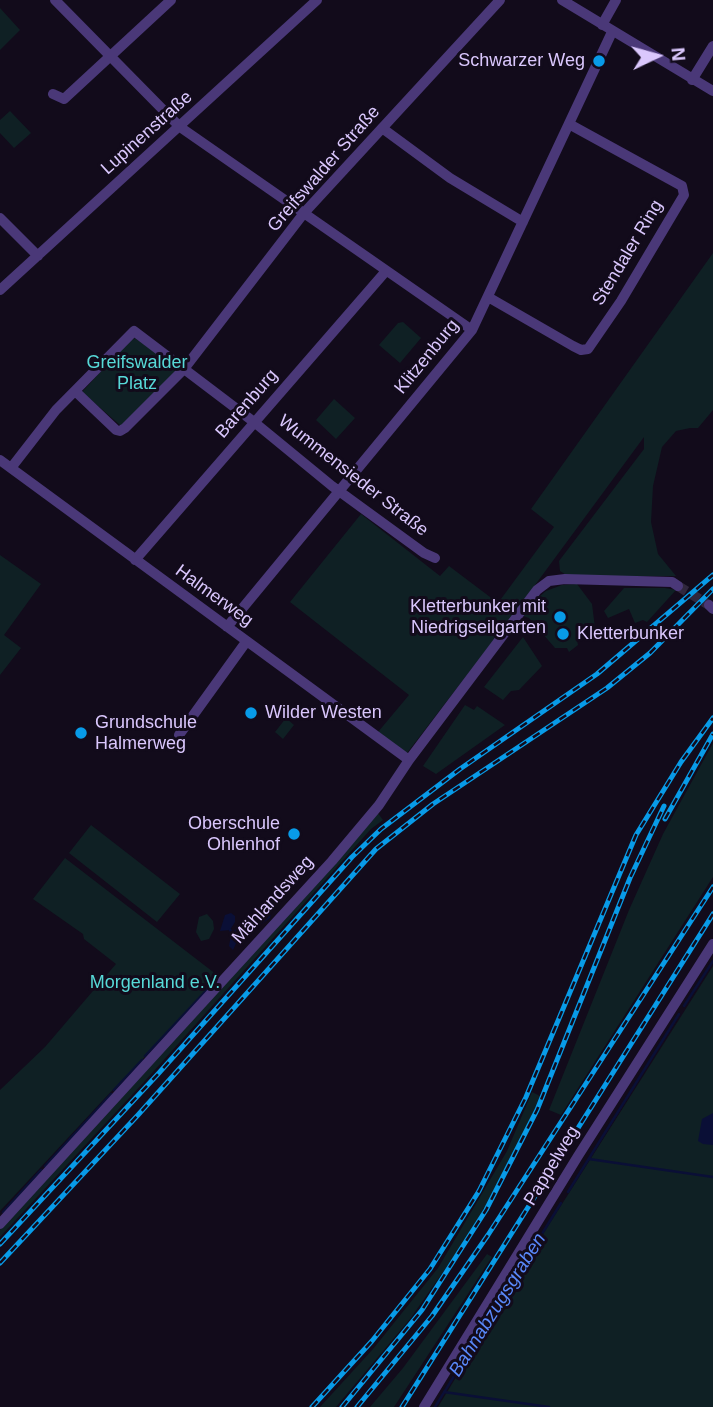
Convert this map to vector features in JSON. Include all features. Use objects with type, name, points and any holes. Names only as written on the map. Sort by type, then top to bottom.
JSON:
[{"type":"street","points":[[55,0],[180,127],[472,330]]},
{"type":"street","points":[[53,94],[65,99],[171,0]]},
{"type":"street","name":"Lupinenstraße","points":[[0,290],[317,0]]},
{"type":"street","name":"Greifswalder Straße","points":[[184,369],[304,213],[500,0]]},
{"type":"street","points":[[562,0],[713,91]]},
{"type":"street","points":[[602,25],[616,0]]},
{"type":"street","name":"Klitzenburg","points":[[227,627],[472,330],[612,32]]},
{"type":"street","points":[[692,80],[710,51]]},
{"type":"street","name":"Stendaler Ring","points":[[488,297],[581,351],[588,349],[621,301],[684,195],[682,186],[569,124]]},
{"type":"street","points":[[382,128],[450,178],[523,222]]},
{"type":"street","points":[[0,218],[38,256]]},
{"type":"street","name":"Barenburg","points":[[135,560],[386,271]]},
{"type":"street","points":[[11,468],[56,410],[134,331],[184,369],[120,431],[75,391]]},
{"type":"street","name":"Wummensieder Straße","points":[[184,369],[424,553],[435,558]]},
{"type":"street","name":"Halmerweg","points":[[0,460],[409,760]]},
{"type":"street","name":"Mählandsweg","points":[[0,1224],[331,862],[379,805],[409,760],[537,590],[550,581],[565,579],[672,582],[678,586]]},
{"type":"street","points":[[181,743],[179,735],[246,642]]},
{"type":"street","name":"Pappelweg","points":[[424,1407],[578,1156],[713,944]]},
{"type":"green space","points":[[0,8],[20,30],[0,50]]},
{"type":"green space","points":[[10,111],[31,133],[14,148],[0,133],[0,120]]},
{"type":"green space","points":[[713,253],[713,410],[698,428],[676,431],[662,447],[653,486],[651,522],[658,554],[676,576],[568,576],[560,571],[559,561],[644,449],[644,437],[407,753],[378,732],[409,695],[290,602],[361,514],[440,576],[449,566],[498,603],[554,527],[531,509]]},
{"type":"green space","points":[[403,322],[421,338],[400,363],[379,345],[398,323]]},
{"type":"green space","name":"Greifswalder Platz","points":[[135,338],[172,364],[175,372],[121,426],[82,392],[129,341]]},
{"type":"green space","points":[[334,399],[355,418],[336,439],[316,420]]},
{"type":"green space","points":[[0,555],[41,584],[4,635],[21,648],[0,675]]},
{"type":"green space","name":"Kletterbunker mit Niedrigseilgarten","points":[[577,584],[592,604],[595,628],[581,629],[576,636],[578,645],[569,652],[567,648],[555,648],[529,618],[523,616],[533,602],[546,591],[562,585]]},
{"type":"green space","points":[[624,588],[676,590],[647,622],[643,620],[635,623],[629,609],[608,618],[604,611]]},
{"type":"green space","points":[[523,637],[542,666],[519,690],[511,691],[503,700],[484,687]]},
{"type":"green space","points":[[465,705],[474,710],[477,706],[505,725],[436,774],[423,766]]},
{"type":"green space","points":[[286,718],[294,725],[283,739],[275,732]]},
{"type":"green space","points":[[713,743],[713,877],[561,1115],[549,1110],[629,910],[663,834]]},
{"type":"green space","points":[[377,812],[383,820],[371,829],[144,1082],[0,1237],[0,1229]]},
{"type":"green space","points":[[91,825],[180,894],[157,922],[69,853]]},
{"type":"green space","name":"Morgenland e.V.","points":[[65,858],[221,978],[0,1211],[0,1090],[45,1047],[116,964],[84,939],[83,934],[33,899]]},
{"type":"green space","points":[[207,914],[213,921],[214,929],[209,939],[201,941],[196,932],[199,917]]},
{"type":"green space","points":[[713,966],[713,1407],[438,1407],[543,1234]]},
{"type":"green space","points":[[532,1092],[540,1096],[525,1131],[460,1248],[410,1319],[336,1407],[320,1407],[373,1349],[438,1268],[507,1151]]},
{"type":"green space","points":[[487,1254],[492,1257],[394,1407],[370,1407],[403,1368]]},
{"type":"shaded area","points":[[256,909],[271,913],[270,918],[260,925],[252,923],[249,915]]},
{"type":"shaded area","points":[[231,913],[235,916],[235,922],[230,930],[220,931],[225,915]]},
{"type":"shaded area","points":[[238,925],[246,926],[247,932],[241,933],[233,950],[229,946],[231,935]]},
{"type":"shaded area","points":[[713,1113],[713,1145],[703,1144],[698,1141],[702,1119]]},
{"type":"waterway","points":[[246,928],[251,920]]},
{"type":"waterway","points":[[230,930],[233,933]]},
{"type":"waterway","name":"Bahnabzugsgraben","points":[[684,1006],[713,961]]},
{"type":"waterway","points":[[145,1056],[215,981]]},
{"type":"waterway","name":"Bahnabzugsgraben","points":[[568,1192],[679,1014]]},
{"type":"waterway","points":[[114,1090],[142,1060]]},
{"type":"waterway","points":[[45,1166],[111,1094]]},
{"type":"waterway","points":[[589,1159],[713,1177]]},
{"type":"waterway","points":[[3,1212],[41,1170]]},
{"type":"waterway","name":"Bahnabzugsgraben","points":[[435,1407],[561,1203]]},
{"type":"waterway","points":[[444,1392],[549,1407]]},
{"type":"tunnel","points":[[678,586],[709,605]]},
{"type":"railway","points":[[0,1244],[158,1074],[352,857],[381,829],[460,769],[597,674],[713,575]]},
{"type":"railway","points":[[0,1263],[138,1115],[376,849],[433,804],[607,688],[650,653],[713,589]]},
{"type":"railway","points":[[312,1407],[372,1341],[430,1269],[479,1191],[526,1097],[636,835],[681,762],[713,718]]},
{"type":"railway","points":[[665,819],[713,734]]},
{"type":"railway","points":[[342,1407],[422,1310],[486,1210],[537,1110],[630,878],[664,806]]},
{"type":"railway","points":[[357,1407],[432,1316],[488,1235],[713,887]]},
{"type":"railway","points":[[402,1407],[713,914]]},
{"type":"place","name":"Schwarzer Weg","points":[[599,61]]},
{"type":"place","name":"Kletterbunker mit Niedrigseilgarten","points":[[560,617]]},
{"type":"place","name":"Kletterbunker","points":[[563,634]]},
{"type":"place","name":"Wilder Westen","points":[[251,713]]},
{"type":"place","name":"Grundschule Halmerweg","points":[[81,733]]},
{"type":"place","name":"Oberschule Ohlenhof","points":[[294,834]]}]
